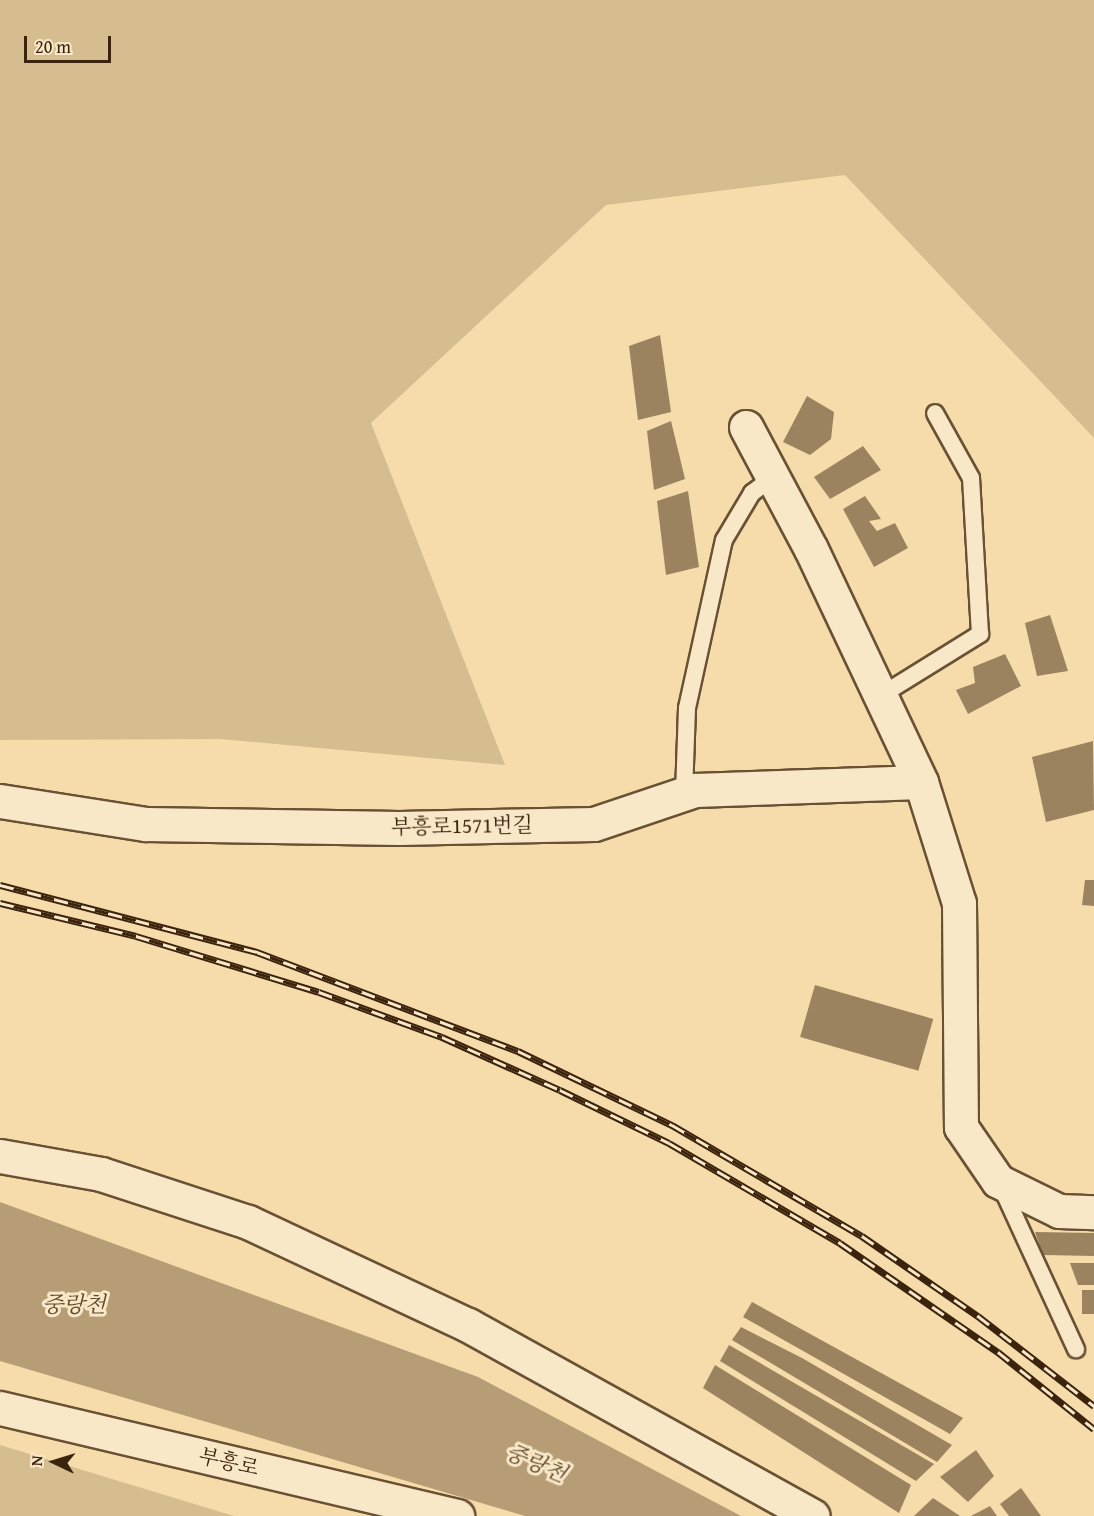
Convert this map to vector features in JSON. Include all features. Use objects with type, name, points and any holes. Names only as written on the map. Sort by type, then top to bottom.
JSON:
[{"type":"street","points":[[746,427],[773,477],[921,782],[959,903],[961,1126],[998,1181],[1059,1211],[1094,1212]]},
{"type":"street","name":"부흥로1571번길","points":[[0,801],[146,824],[399,828],[594,824],[684,794],[921,782]]},
{"type":"street","points":[[0,1156],[101,1174],[248,1222],[468,1325],[813,1516]]},
{"type":"street","name":"부흥로","points":[[0,1408],[457,1516]]},
{"type":"lane","points":[[880,696],[980,634],[971,478],[935,413]]},
{"type":"lane","points":[[684,794],[687,708],[724,540],[752,493],[773,477]]},
{"type":"lane","points":[[998,1181],[1076,1349]]},
{"type":"shaded area","points":[[0,0],[1094,0],[1094,438],[845,175],[606,205],[371,423],[505,765],[220,739],[0,740]]},
{"type":"shaded area","points":[[0,1445],[234,1516],[0,1516]]},
{"type":"water","name":"중랑천","points":[[0,1202],[478,1377],[741,1516],[525,1516],[0,1361]]},
{"type":"building","points":[[660,335],[671,412],[638,420],[629,346]]},
{"type":"building","points":[[807,396],[834,412],[831,439],[810,455],[783,442]]},
{"type":"building","points":[[671,421],[685,479],[654,490],[647,431]]},
{"type":"building","points":[[863,446],[881,470],[830,499],[814,477]]},
{"type":"building","points":[[688,491],[699,567],[666,575],[657,501]]},
{"type":"building","points":[[865,496],[881,519],[869,521],[877,531],[895,523],[908,548],[874,567],[843,509]]},
{"type":"building","points":[[1050,615],[1068,671],[1037,676],[1025,623]]},
{"type":"building","points":[[1005,654],[1021,686],[968,714],[956,690],[975,683],[973,667]]},
{"type":"building","points":[[1093,741],[1094,810],[1046,822],[1032,757]]},
{"type":"building","points":[[1085,880],[1094,880],[1094,906],[1082,905]]},
{"type":"building","points":[[815,985],[933,1019],[918,1071],[800,1037]]},
{"type":"building","points":[[1035,1232],[1094,1233],[1094,1256],[1043,1255]]},
{"type":"building","points":[[1070,1263],[1094,1263],[1094,1285],[1078,1285]]},
{"type":"building","points":[[1082,1290],[1094,1290],[1094,1314],[1082,1314]]},
{"type":"building","points":[[752,1302],[963,1418],[950,1434],[743,1317]]},
{"type":"building","points":[[741,1327],[802,1358],[952,1445],[937,1462],[732,1340]]},
{"type":"building","points":[[729,1345],[934,1464],[916,1481],[720,1361]]},
{"type":"building","points":[[715,1365],[911,1485],[899,1513],[703,1388]]},
{"type":"building","points":[[976,1450],[994,1476],[968,1502],[940,1477]]},
{"type":"building","points":[[1021,1488],[1041,1516],[1009,1516],[1000,1504]]},
{"type":"building","points":[[933,1498],[960,1516],[914,1516]]},
{"type":"building","points":[[990,1506],[997,1516],[971,1516]]},
{"type":"railway","points":[[0,885],[257,952],[518,1051],[672,1125],[862,1236],[978,1316],[1094,1406]]},
{"type":"railway","points":[[0,903],[136,936],[319,992],[442,1037],[560,1090],[669,1143],[840,1243],[998,1352],[1094,1429]]}]
